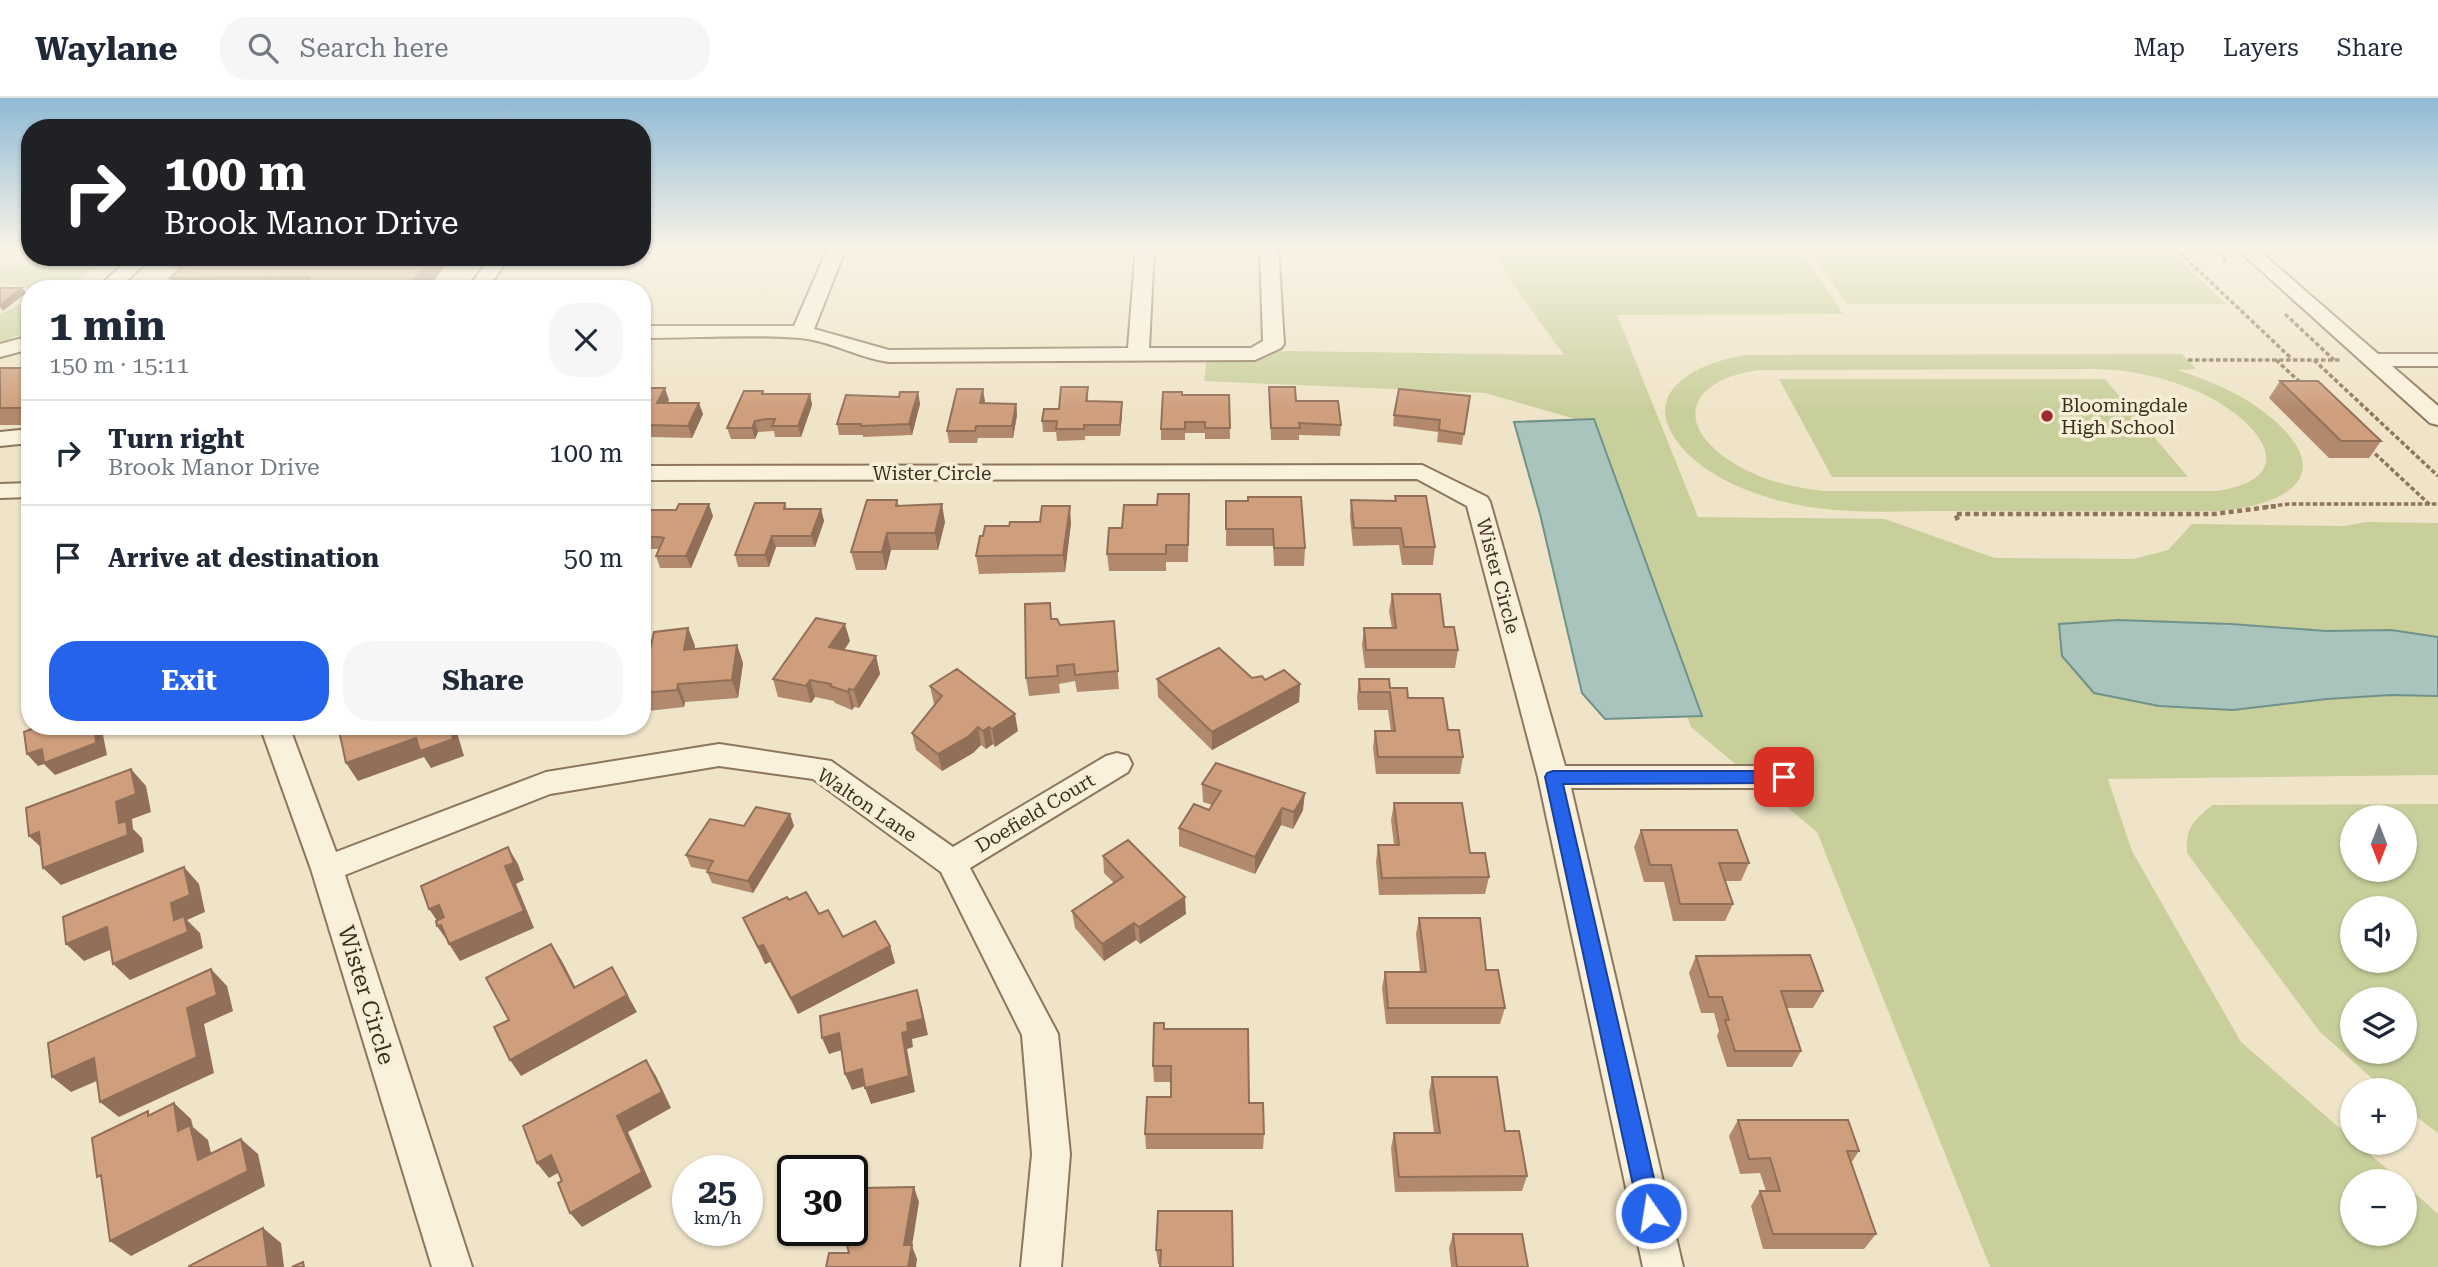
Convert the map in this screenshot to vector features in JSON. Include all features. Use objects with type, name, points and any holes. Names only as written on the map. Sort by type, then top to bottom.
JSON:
[{"type":"street","points":[[802,332],[814,303]]},
{"type":"street","points":[[1138,355],[1141,303]]},
{"type":"street","points":[[651,332],[802,332],[889,356],[1255,354],[1274,344],[1272,303]]},
{"type":"street","points":[[2307,303],[2438,418]]},
{"type":"street","points":[[0,351],[21,345]]},
{"type":"street","points":[[2372,360],[2438,360]]},
{"type":"street","points":[[0,439],[21,437]]},
{"type":"street","name":"Wister Circle","points":[[651,473],[1422,472],[1478,502],[1553,777],[1663,1267]]},
{"type":"street","points":[[0,491],[21,490]]},
{"type":"street","name":"Wister Circle","points":[[277,735],[327,869],[452,1267]]},
{"type":"street","name":"Walton Lane","points":[[327,869],[546,783],[719,755],[820,769],[952,863],[1040,1034],[1051,1153],[1041,1267]]},
{"type":"street","name":"Doefield Court","points":[[952,863],[1117,764]]},
{"type":"street","points":[[1553,777],[1784,777]]},
{"type":"path","points":[[2232,303],[2292,360]]},
{"type":"path","points":[[2188,360],[2372,360]]},
{"type":"path","points":[[2276,360],[2305,387]]},
{"type":"path","points":[[2313,360],[2438,476]]},
{"type":"path","points":[[2363,442],[2431,505]]},
{"type":"path","points":[[1958,520],[1955,514],[2214,514],[2289,504],[2438,504]]},
{"type":"green space","points":[[1526,303],[1836,303],[1843,314],[1617,315],[1698,517],[1885,519],[1995,558],[2134,559],[2168,550],[2192,524],[2344,526],[2366,522],[2438,523],[2438,775],[2108,779],[2132,851],[2241,1042],[2340,1129],[2340,1155],[2371,1155],[2387,1169],[2340,1169],[2340,1246],[2417,1246],[2417,1195],[2438,1214],[2438,1267],[1990,1267],[1817,832],[1691,727],[1586,422],[1485,393],[1204,381],[1208,350],[1564,355]]},
{"type":"green space","points":[[1845,303],[2226,304],[1846,304]]},
{"type":"green space","points":[[21,304],[21,335],[0,343],[0,314]]},
{"type":"green space","points":[[2182,354],[2196,369],[2178,370],[2248,401],[2291,437],[2301,456],[2302,472],[2295,485],[2281,495],[2263,503],[2216,511],[1864,512],[1798,505],[1728,482],[1694,460],[1670,431],[1665,413],[1668,397],[1677,384],[1708,365],[1747,355]],"holes":[[[1759,370],[2109,370],[2163,379],[2220,403],[2253,430],[2263,445],[2266,459],[2261,473],[2245,483],[2217,491],[1822,491],[1777,482],[1735,464],[1715,449],[1702,434],[1696,419],[1697,405],[1704,393],[1717,383],[1735,375]]]},
{"type":"green space","points":[[1779,379],[2105,379],[2188,477],[1832,477]]},
{"type":"green space","points":[[2438,804],[2438,1133],[2417,1117],[2417,1078],[2372,1078],[2356,1064],[2417,1064],[2417,987],[2340,987],[2340,1050],[2320,1032],[2187,853],[2189,831],[2212,805]]},
{"type":"water","points":[[1594,419],[1702,716],[1605,719],[1582,693],[1540,514],[1514,422]]},
{"type":"water","points":[[2118,620],[2326,631],[2391,630],[2438,637],[2438,696],[2391,695],[2327,699],[2233,710],[2159,706],[2094,693],[2062,656],[2059,624]]},
{"type":"building","points":[[0,368],[21,368],[21,408],[0,408]]},
{"type":"building","points":[[2280,381],[2318,381],[2381,441],[2341,441]]},
{"type":"building","points":[[1061,387],[1088,387],[1086,401],[1122,402],[1120,425],[1084,425],[1084,429],[1056,429],[1057,421],[1042,421],[1044,409],[1059,409]]},
{"type":"building","points":[[1269,387],[1295,387],[1296,401],[1338,401],[1341,425],[1299,423],[1300,428],[1271,428]]},
{"type":"building","points":[[651,388],[665,388],[657,403],[699,403],[688,426],[651,425]]},
{"type":"building","points":[[957,389],[983,389],[980,403],[1016,404],[1012,426],[976,426],[975,431],[947,431]]},
{"type":"building","points":[[1399,389],[1470,396],[1464,434],[1439,430],[1440,420],[1394,415]]},
{"type":"building","points":[[744,391],[763,391],[762,394],[810,394],[798,426],[772,426],[775,419],[767,419],[755,421],[752,428],[727,428]]},
{"type":"building","points":[[900,392],[918,392],[909,424],[837,424],[846,395],[899,397]]},
{"type":"building","points":[[1163,392],[1182,392],[1182,395],[1229,395],[1230,428],[1205,428],[1205,422],[1185,422],[1185,429],[1161,429]]},
{"type":"building","points":[[1158,494],[1189,494],[1188,545],[1166,545],[1166,554],[1107,554],[1109,528],[1122,528],[1124,505],[1157,505]]},
{"type":"building","points":[[1395,496],[1426,496],[1435,547],[1404,547],[1401,528],[1354,528],[1351,500],[1396,501]]},
{"type":"building","points":[[1248,497],[1301,497],[1305,548],[1274,548],[1273,529],[1226,529],[1226,501],[1248,501]]},
{"type":"building","points":[[867,500],[897,500],[896,506],[942,504],[935,533],[887,533],[882,552],[851,552]]},
{"type":"building","points":[[755,503],[785,503],[784,509],[821,509],[811,536],[772,536],[765,555],[735,555]]},
{"type":"building","points":[[679,504],[709,504],[686,556],[656,556],[664,538],[651,537],[651,510],[676,510]]},
{"type":"building","points":[[1042,506],[1070,506],[1063,555],[976,556],[985,526],[1009,526],[1010,522],[1040,522]]},
{"type":"building","points":[[1392,594],[1440,594],[1444,627],[1454,627],[1458,650],[1366,650],[1364,628],[1396,628]]},
{"type":"building","points":[[1050,603],[1051,619],[1057,619],[1060,625],[1114,621],[1118,671],[1075,675],[1074,664],[1057,666],[1058,676],[1026,678],[1025,604]]},
{"type":"building","points":[[816,618],[845,624],[829,647],[876,656],[854,690],[849,689],[848,692],[830,686],[831,684],[810,680],[806,686],[773,679]]},
{"type":"building","points":[[688,628],[684,650],[737,645],[732,680],[678,684],[677,690],[651,692],[651,646],[654,632]]},
{"type":"building","points":[[1219,648],[1252,678],[1262,676],[1265,680],[1284,670],[1300,684],[1212,732],[1157,679]]},
{"type":"building","points":[[957,669],[1015,714],[992,729],[989,727],[983,731],[978,727],[969,736],[938,754],[912,733],[942,696],[930,686]]},
{"type":"building","points":[[1359,679],[1389,679],[1390,688],[1407,688],[1408,698],[1443,698],[1448,730],[1459,730],[1463,757],[1378,757],[1375,731],[1395,731],[1390,692],[1360,692]]},
{"type":"building","points":[[24,735],[95,735],[96,743],[44,763],[42,749],[27,754]]},
{"type":"building","points":[[340,735],[452,735],[453,739],[420,751],[416,738],[346,763]]},
{"type":"building","points":[[1216,763],[1305,793],[1294,812],[1282,808],[1255,857],[1179,828],[1194,804],[1209,810],[1221,791],[1202,784]]},
{"type":"building","points":[[131,769],[136,794],[116,802],[119,823],[126,821],[128,835],[43,868],[39,832],[29,836],[26,808]]},
{"type":"building","points":[[1394,803],[1462,803],[1470,853],[1485,853],[1489,877],[1382,878],[1378,845],[1399,845]]},
{"type":"building","points":[[756,807],[790,814],[748,881],[707,872],[713,861],[686,855],[710,819],[744,826]]},
{"type":"building","points":[[1641,830],[1737,830],[1749,863],[1719,863],[1733,904],[1680,904],[1671,865],[1650,865]]},
{"type":"building","points":[[1128,840],[1185,897],[1139,927],[1134,923],[1102,944],[1072,911],[1123,877],[1103,856]]},
{"type":"building","points":[[508,847],[514,863],[505,866],[524,911],[449,944],[441,925],[437,926],[436,921],[444,917],[439,905],[429,909],[421,886]]},
{"type":"building","points":[[184,867],[190,895],[171,903],[174,920],[184,916],[188,932],[113,964],[107,927],[66,944],[63,917]]},
{"type":"building","points":[[806,892],[819,914],[828,910],[843,937],[875,921],[890,946],[791,998],[763,945],[758,947],[743,918],[787,897],[789,900]]},
{"type":"building","points":[[1419,918],[1480,918],[1486,970],[1498,970],[1505,1008],[1388,1008],[1385,972],[1426,972]]},
{"type":"building","points":[[551,944],[574,988],[612,967],[627,995],[510,1060],[494,1027],[509,1020],[486,978]]},
{"type":"building","points":[[1810,955],[1823,991],[1781,991],[1801,1051],[1735,1051],[1725,1020],[1729,1020],[1722,997],[1709,997],[1696,956]]},
{"type":"building","points":[[211,969],[217,995],[187,1008],[197,1057],[100,1102],[94,1058],[52,1077],[48,1043]]},
{"type":"building","points":[[917,990],[923,1019],[907,1023],[908,1031],[902,1033],[909,1076],[865,1088],[862,1069],[845,1074],[839,1033],[822,1038],[820,1016]]},
{"type":"building","points":[[1154,1023],[1164,1023],[1164,1029],[1248,1029],[1249,1103],[1263,1103],[1264,1134],[1145,1134],[1147,1097],[1171,1097],[1171,1066],[1153,1066]]},
{"type":"building","points":[[646,1060],[662,1092],[617,1116],[642,1172],[570,1213],[558,1183],[562,1181],[551,1155],[537,1163],[523,1126]]},
{"type":"building","points":[[1432,1077],[1497,1077],[1505,1131],[1519,1131],[1527,1176],[1399,1177],[1394,1133],[1440,1133]]},
{"type":"building","points":[[174,1103],[178,1131],[190,1125],[198,1160],[241,1139],[248,1171],[110,1241],[101,1175],[97,1177],[92,1138],[148,1111],[148,1116]]},
{"type":"building","points":[[1738,1120],[1848,1120],[1859,1151],[1847,1151],[1876,1234],[1773,1234],[1760,1191],[1780,1191],[1770,1158],[1749,1159]]},
{"type":"building","points":[[914,1187],[904,1245],[912,1245],[908,1267],[826,1267],[829,1253],[849,1253],[847,1246],[868,1246],[868,1188]]},
{"type":"building","points":[[1158,1211],[1232,1211],[1233,1267],[1160,1267],[1161,1250],[1156,1250]]},
{"type":"building","points":[[263,1228],[268,1267],[189,1267],[189,1266]]},
{"type":"building","points":[[1453,1234],[1522,1234],[1528,1267],[1457,1267]]},
{"type":"place","name":"Bloomingdale High School","points":[[2047,416]]},
{"type":"route","points":[[1651,1213],[1553,777],[1784,777]]}]
